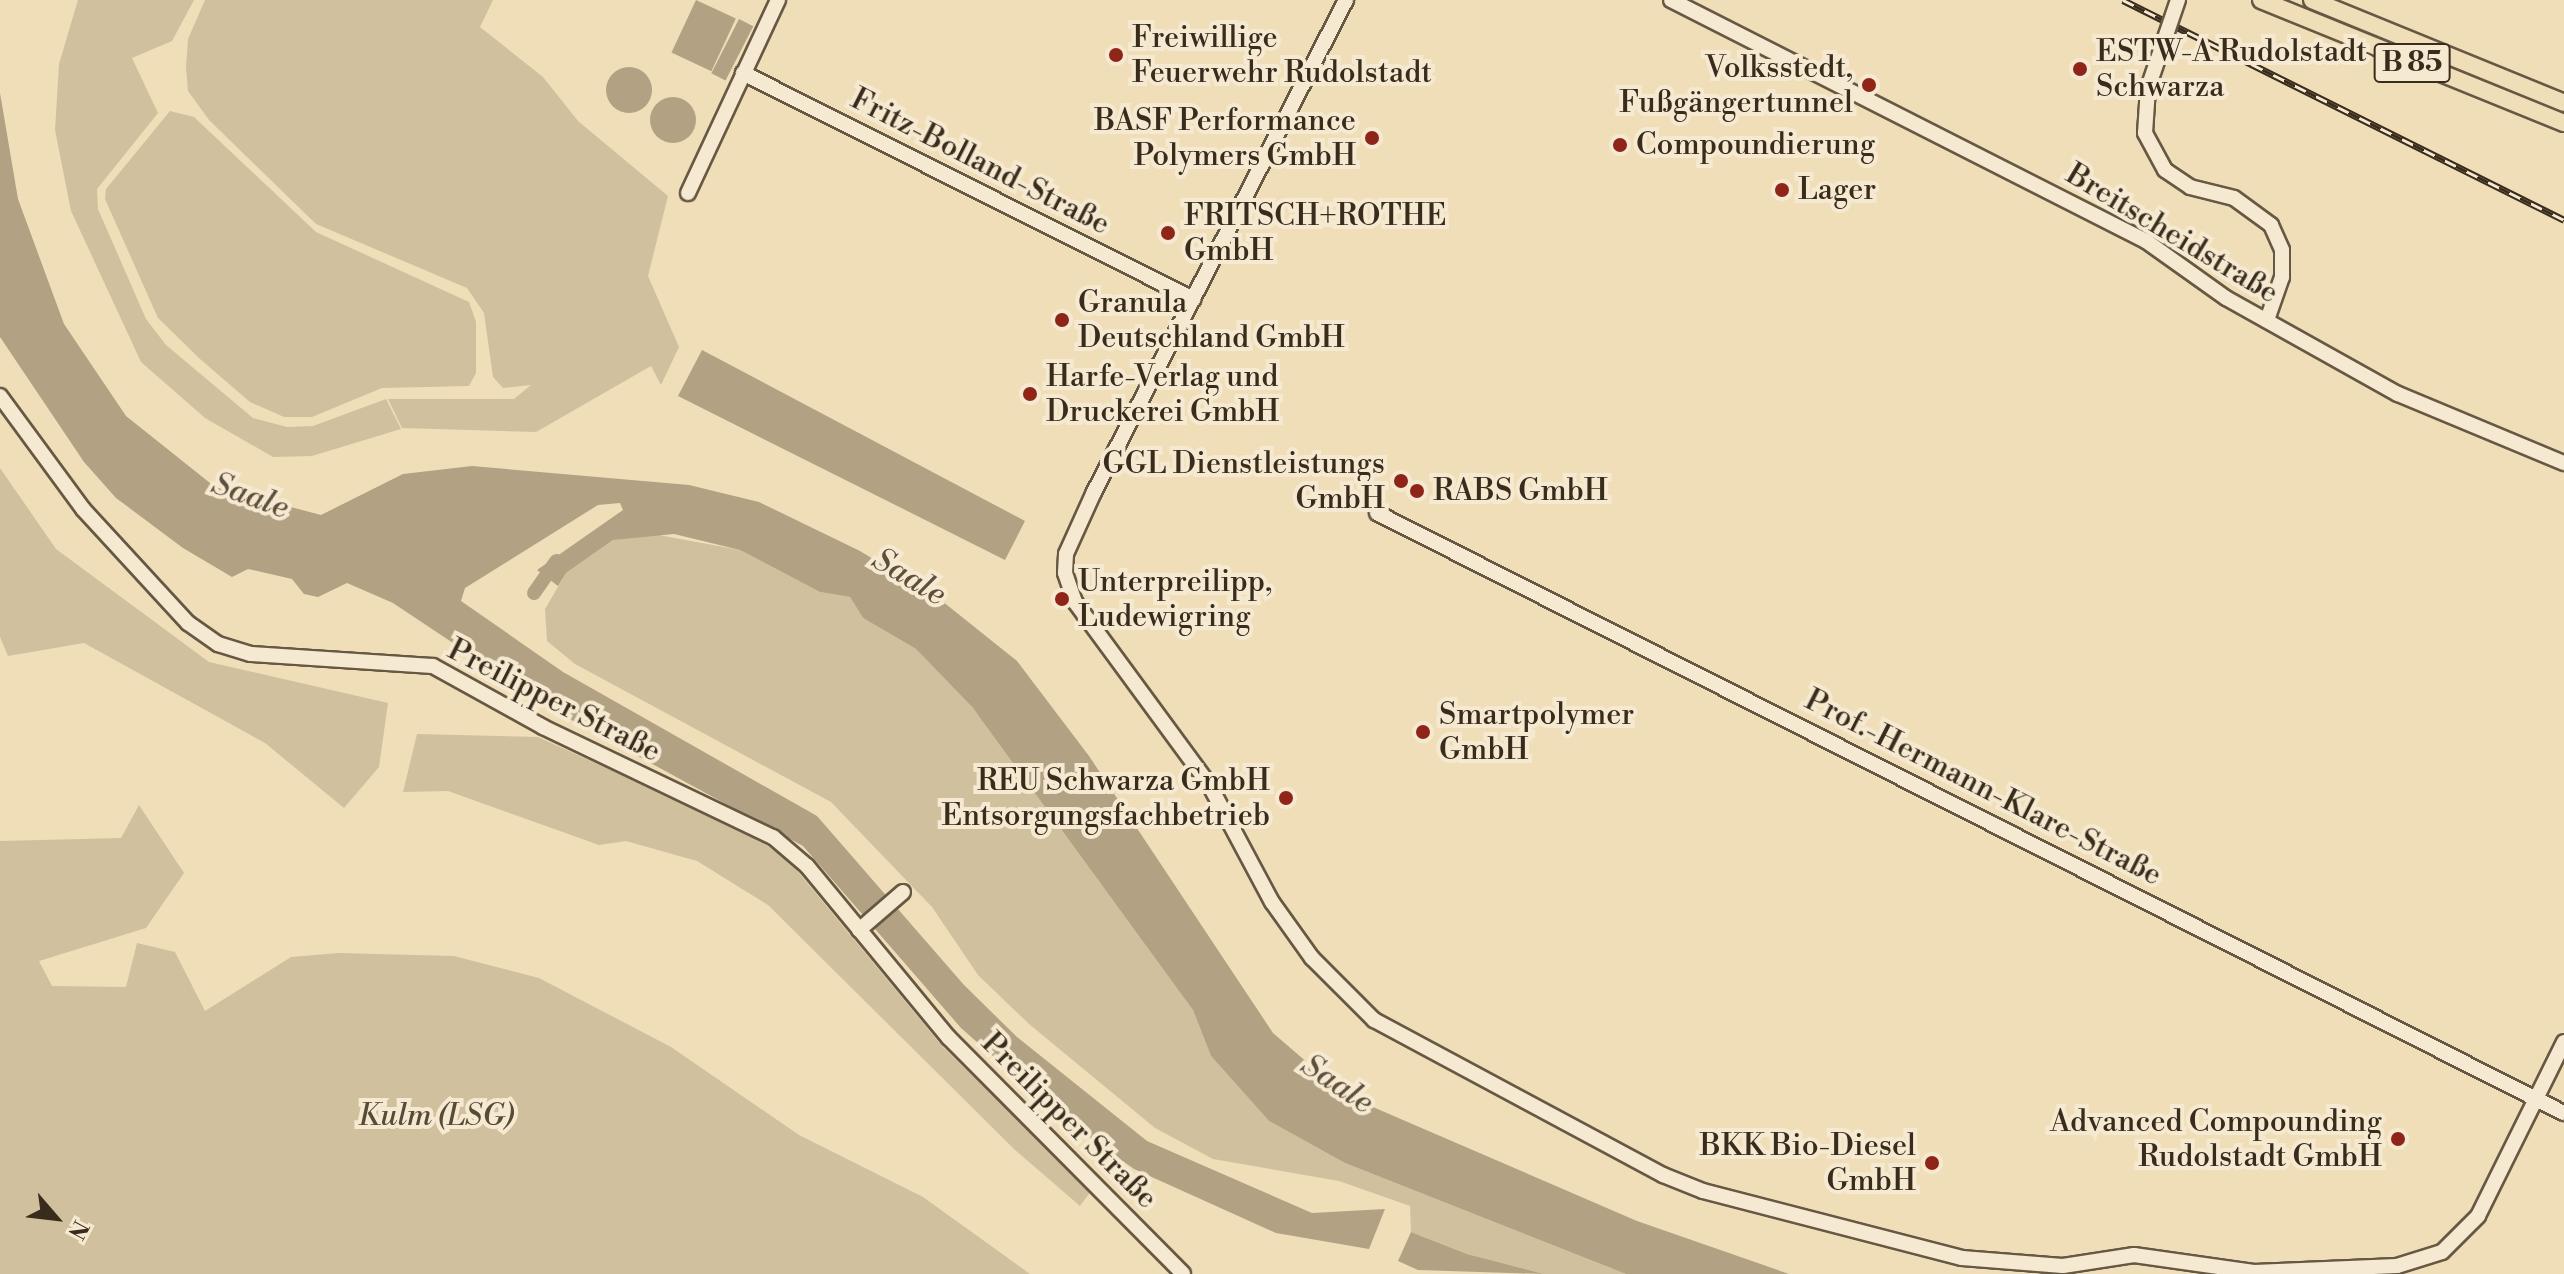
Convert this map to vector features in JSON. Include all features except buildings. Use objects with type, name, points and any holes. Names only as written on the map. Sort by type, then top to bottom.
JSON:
[{"type":"main road","name":"B 85","points":[[2261,0],[2564,123]]},
{"type":"main road","name":"B 85","points":[[2312,0],[2564,103]]},
{"type":"street","points":[[688,193],[778,0]]},
{"type":"street","points":[[1346,0],[1073,536],[1065,573],[1075,602],[1210,786],[1272,902],[1312,958],[1374,1020],[1663,1175],[1703,1191],[1962,1258],[2063,1266],[2134,1255],[2254,1272],[2360,1269],[2430,1256],[2462,1237],[2478,1216],[2564,1042]]},
{"type":"street","name":"Breitscheidstraße","points":[[1671,0],[2146,241],[2267,320],[2398,394],[2564,463]]},
{"type":"street","points":[[2178,0],[2148,88],[2145,133],[2165,170],[2190,187],[2234,198],[2271,225],[2282,250],[2282,277],[2267,320]]},
{"type":"street","name":"Fritz-Bolland-Straße","points":[[743,73],[1193,299]]},
{"type":"street","name":"Preilipper Straße","points":[[0,396],[83,509],[188,623],[218,644],[251,654],[433,666],[543,727],[773,837],[807,866],[862,927],[949,1038],[1183,1274]]},
{"type":"street","name":"Prof.-Hermann-Klare-Straße","points":[[1377,513],[2564,1113]]},
{"type":"street","points":[[862,927],[899,895]]},
{"type":"green space","points":[[78,0],[194,0],[172,41],[132,58],[158,113],[97,189],[98,209],[146,319],[166,345],[253,418],[287,427],[313,426],[386,399],[401,429],[312,456],[273,457],[205,418],[141,362],[71,211],[55,130],[59,64]]},
{"type":"green space","points":[[205,0],[493,0],[480,27],[543,77],[578,121],[668,196],[648,276],[679,347],[661,385],[651,366],[536,432],[402,428],[388,399],[514,399],[531,385],[503,388],[493,377],[484,313],[467,288],[316,224],[209,120],[188,91],[186,67],[188,39]]},
{"type":"green space","points":[[170,111],[194,117],[316,232],[469,302],[476,322],[476,373],[469,386],[382,388],[312,417],[284,417],[250,402],[200,359],[158,318],[105,199],[106,189]]},
{"type":"green space","points":[[0,468],[56,549],[209,662],[388,703],[379,767],[344,808],[265,743],[84,643],[8,656],[0,637]]},
{"type":"green space","points":[[653,534],[740,550],[820,592],[850,597],[863,618],[916,649],[973,708],[1051,808],[1193,1010],[1211,1056],[1269,1121],[1345,1163],[1626,1274],[1544,1274],[1467,1254],[1411,1232],[1410,1206],[1339,1181],[1213,1159],[1155,1128],[1029,1024],[978,975],[932,907],[831,802],[575,664],[547,641],[545,609],[566,573],[613,540]]},
{"type":"green space","points":[[417,734],[538,737],[748,832],[790,862],[943,1047],[1091,1191],[1080,1206],[1014,1149],[768,905],[697,861],[626,841],[599,845],[448,791],[403,792]]},
{"type":"green space","name":"Kulm (LSG)","points":[[139,805],[184,873],[146,928],[39,961],[52,986],[126,987],[137,943],[175,952],[205,1011],[291,957],[339,953],[454,956],[539,978],[671,1047],[799,1135],[923,1197],[1030,1274],[0,1274],[0,841],[121,838]]},
{"type":"shaded area","points":[[696,0],[736,19],[711,71],[671,53]]},
{"type":"shaded area","points":[[739,19],[753,26],[726,81],[711,73]]},
{"type":"shaded area","points":[[629,67],[645,74],[652,90],[645,106],[629,113],[613,106],[606,90],[613,74]]},
{"type":"shaded area","points":[[0,93],[18,199],[64,324],[126,416],[215,487],[321,515],[403,474],[472,466],[689,485],[759,502],[860,551],[942,601],[1017,661],[1089,756],[1273,1033],[1345,1095],[1637,1221],[1789,1274],[1626,1274],[1345,1163],[1269,1121],[1211,1056],[1193,1010],[973,708],[916,649],[863,618],[850,597],[820,592],[740,550],[674,534],[613,540],[566,573],[558,586],[537,570],[623,510],[620,503],[598,505],[465,588],[461,601],[563,672],[817,816],[964,985],[1017,1037],[1147,1141],[1312,1213],[1385,1209],[1369,1249],[1276,1233],[1134,1169],[1064,1119],[961,1028],[803,846],[555,711],[393,603],[347,583],[318,597],[304,594],[292,579],[248,569],[232,577],[183,548],[116,498],[84,462],[0,337]]},
{"type":"shaded area","points":[[673,97],[689,104],[696,120],[689,136],[673,143],[657,136],[650,120],[657,104]]},
{"type":"shaded area","points":[[702,350],[1025,521],[1005,560],[678,396]]},
{"type":"shaded area","points":[[1411,1232],[1467,1254],[1544,1274],[1418,1270],[1398,1261]]},
{"type":"waterway","points":[[534,593],[556,561]]},
{"type":"railway","points":[[2123,0],[2564,220]]},
{"type":"place","name":"Freiwillige Feuerwehr Rudolstadt","points":[[1116,55]]},
{"type":"place","name":"ESTW-A Rudolstadt Schwarza","points":[[2080,69]]},
{"type":"place","name":"Volksstedt, Fußgängertunnel","points":[[1869,85]]},
{"type":"place","name":"BASF Performance Polymers GmbH","points":[[1372,138]]},
{"type":"place","name":"Compoundierung","points":[[1620,145]]},
{"type":"place","name":"Lager","points":[[1782,190]]},
{"type":"place","name":"FRITSCH+ROTHE GmbH","points":[[1168,233]]},
{"type":"place","name":"Granula Deutschland GmbH","points":[[1062,320]]},
{"type":"place","name":"Harfe-Verlag und Druckerei GmbH","points":[[1030,394]]},
{"type":"place","name":"GGL Dienstleistungs GmbH","points":[[1401,481]]},
{"type":"place","name":"RABS GmbH","points":[[1417,491]]},
{"type":"place","name":"Unterpreilipp, Ludewigring","points":[[1062,599]]},
{"type":"place","name":"Smartpolymer GmbH","points":[[1423,732]]},
{"type":"place","name":"REU Schwarza GmbH Entsorgungsfachbetrieb","points":[[1286,798]]},
{"type":"place","name":"Advanced Compounding Rudolstadt GmbH","points":[[2398,1139]]},
{"type":"place","name":"BKK Bio-Diesel GmbH","points":[[1932,1163]]},
{"type":"water label","name":"Saale","points":[[250,496]]},
{"type":"water label","name":"Saale","points":[[909,577]]},
{"type":"water label","name":"Saale","points":[[1337,1084]]}]
